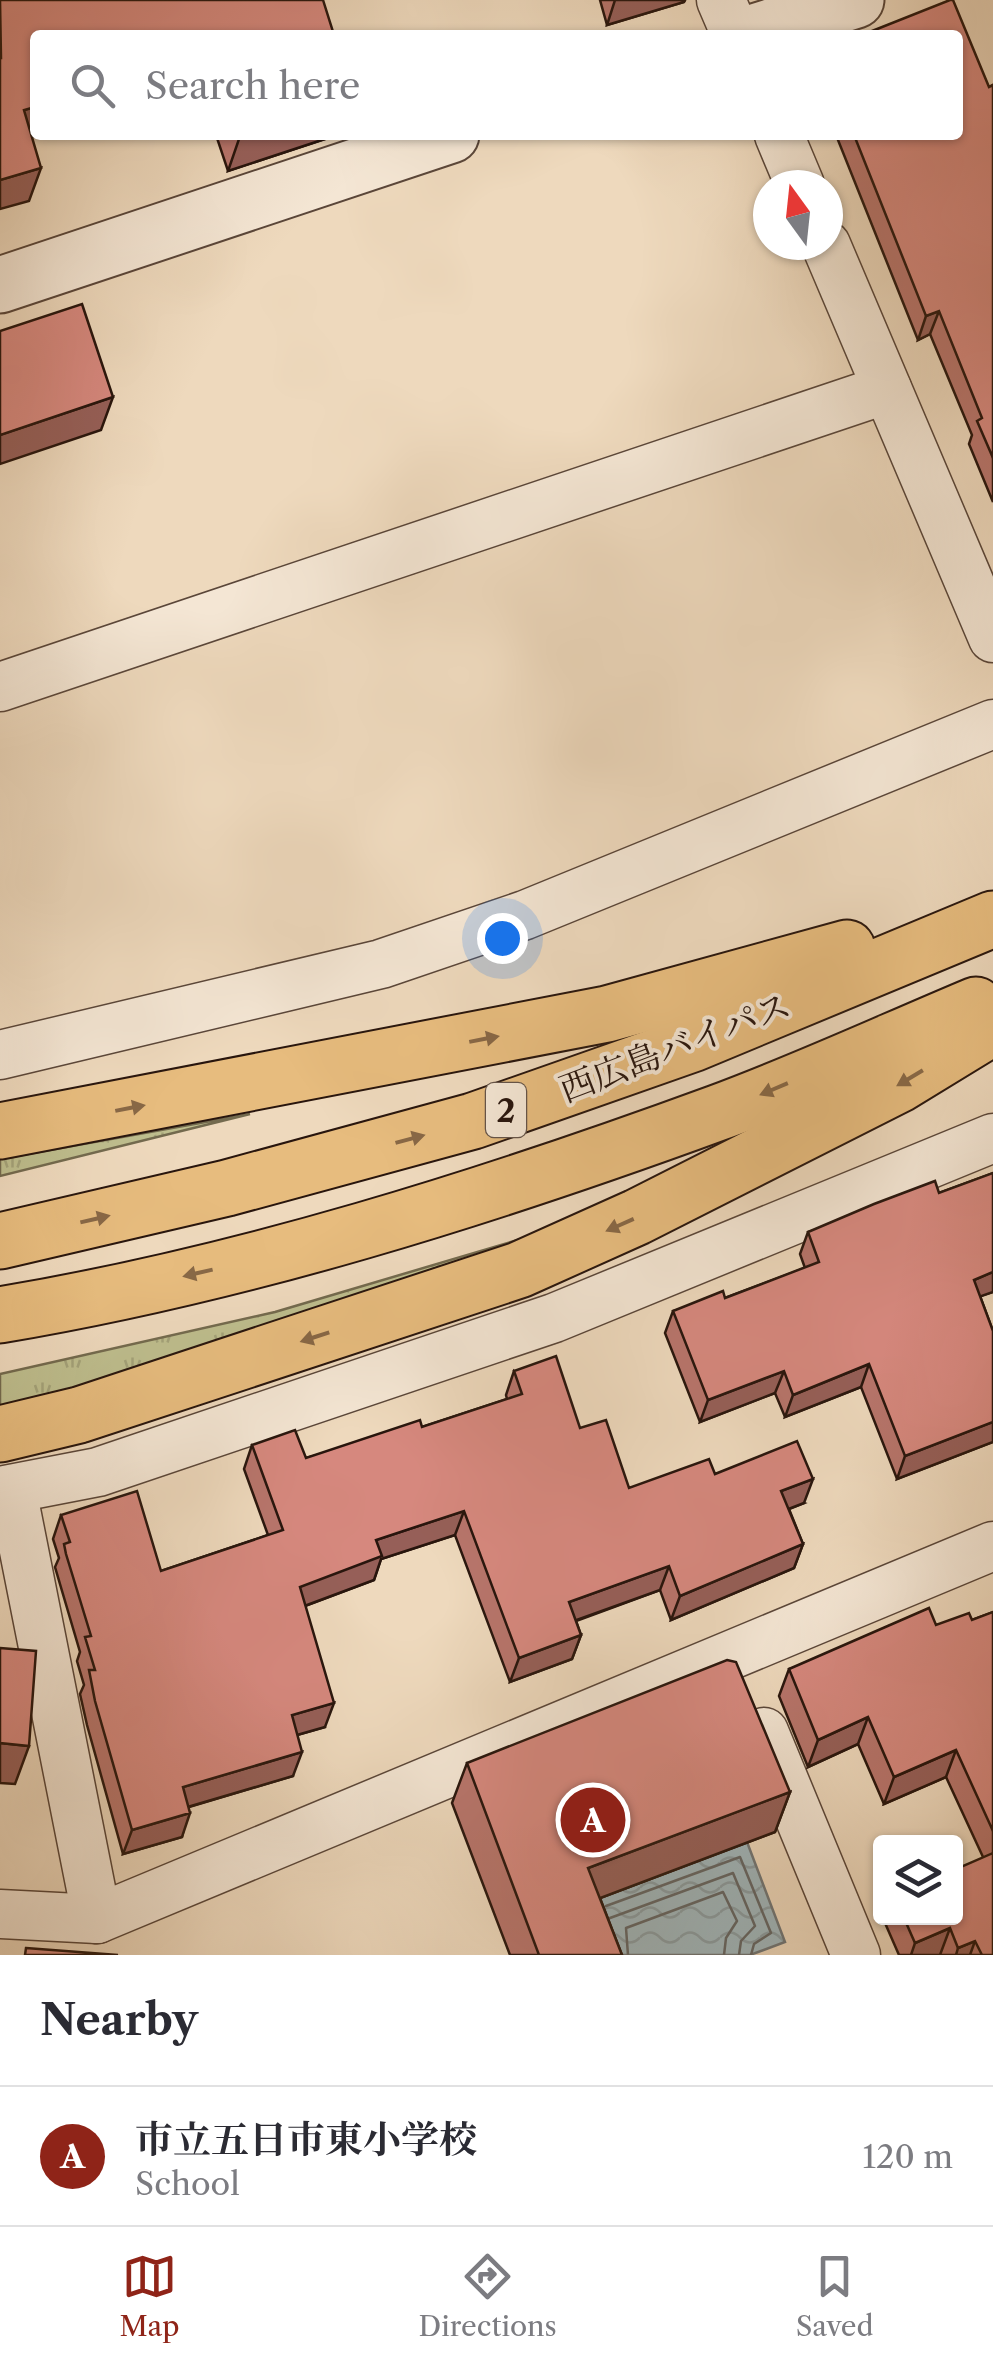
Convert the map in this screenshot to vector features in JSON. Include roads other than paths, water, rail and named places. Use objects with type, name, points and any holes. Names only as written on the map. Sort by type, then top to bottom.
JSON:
[{"type":"highway","points":[[0,1132],[607,1014],[993,906]]},
{"type":"highway","name":"西広島バイパス","points":[[0,1241],[227,1188],[473,1121],[692,1044],[993,919]]},
{"type":"highway","name":"西広島バイパス","points":[[0,1314],[260,1258],[483,1194],[719,1112],[993,998]]},
{"type":"highway","points":[[0,1434],[79,1415],[519,1270],[637,1218],[898,1085],[993,1027]]},
{"type":"street","points":[[721,0],[734,30]]},
{"type":"street","points":[[760,30],[856,0]]},
{"type":"street","points":[[0,284],[436,140]]},
{"type":"street","points":[[780,140],[793,170]]},
{"type":"street","points":[[832,260],[993,638]]},
{"type":"street","points":[[0,688],[887,389]]},
{"type":"street","points":[[0,1056],[380,964],[525,915],[993,724]]},
{"type":"street","points":[[97,1919],[6,1490],[98,1472],[554,1318],[993,1138]]},
{"type":"street","points":[[0,1914],[97,1919],[993,1546]]},
{"type":"street","points":[[732,1654],[856,1955]]},
{"type":"water","points":[[747,1842],[785,1942],[750,1955],[592,1955],[574,1908]]},
{"type":"place","name":"市立五日市東小学校","points":[[593,1820]]}]
